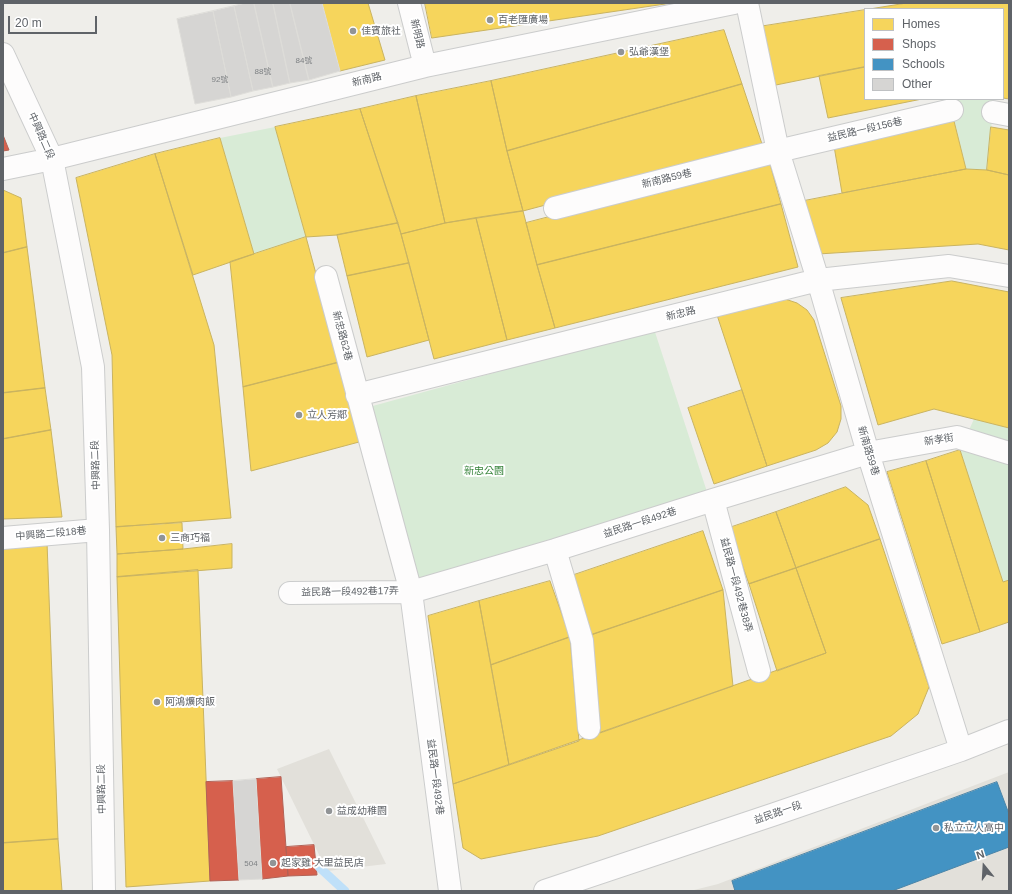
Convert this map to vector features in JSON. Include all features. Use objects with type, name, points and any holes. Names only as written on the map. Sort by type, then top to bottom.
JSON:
[{"type":"street","name":"新明路","points":[[409,3],[425,66]]},
{"type":"street","name":"新南路","points":[[3,169],[52,159],[425,66],[734,3]]},
{"type":"street","name":"新南路59巷","points":[[747,3],[778,151],[818,280],[868,453],[961,750]]},
{"type":"street","name":"中興路二段","points":[[3,54],[52,159],[93,367],[98,530],[104,891]]},
{"type":"street","name":"益民路一段156巷","points":[[778,151],[952,110]]},
{"type":"street","name":"新南路59巷","points":[[555,208],[778,151]]},
{"type":"street","name":"新忠路","points":[[357,396],[818,280],[949,266],[1009,276]]},
{"type":"street","name":"新忠路62巷","points":[[326,278],[357,396]]},
{"type":"street","name":"益民路一段492巷","points":[[357,396],[411,592],[450,891]]},
{"type":"street","name":"新孝街","points":[[868,453],[957,437],[1009,453]]},
{"type":"street","name":"益民路一段492巷","points":[[411,592],[555,550],[868,453]]},
{"type":"street","name":"益民路一段492巷38弄","points":[[713,500],[758,671]]},
{"type":"street","name":"中興路二段18巷","points":[[3,538],[98,530]]},
{"type":"street","points":[[555,550],[582,641],[590,728]]},
{"type":"street","name":"益民路一段492巷17弄","points":[[290,593],[411,592]]},
{"type":"street","name":"益民路一段","points":[[545,891],[961,750],[1009,731]]},
{"type":"shaded area","name":"益成幼稚園","points":[[329,749],[386,864],[327,871],[277,769]]},
{"type":"shaded area","name":"私立立人高中","points":[[1009,772],[1009,891],[690,891],[718,884]]},
{"type":"green space","points":[[949,100],[994,100],[987,170],[966,169]]},
{"type":"green space","points":[[275,127],[306,237],[254,254],[220,138]]},
{"type":"green space","name":"新忠公園","points":[[654,329],[709,498],[417,588],[369,407]]},
{"type":"green space","points":[[974,419],[1009,428],[1009,580],[1003,582],[960,450]]},
{"type":"building: Homes","name":"佳賓旅社","points":[[322,3],[368,3],[385,60],[340,71]]},
{"type":"building: Homes","name":"百老匯廣場","points":[[425,3],[672,3],[432,38]]},
{"type":"building: Homes","points":[[907,3],[1009,3],[1009,99],[1004,98],[1004,8],[876,8]]},
{"type":"building: Homes","points":[[864,10],[864,67],[771,86],[752,28]]},
{"type":"building: Homes","points":[[724,30],[742,84],[507,151],[491,81]]},
{"type":"building: Homes","points":[[864,67],[864,100],[917,100],[828,118],[819,76]]},
{"type":"building: Homes","points":[[491,81],[523,211],[445,223],[416,96]]},
{"type":"building: Homes","points":[[742,84],[763,147],[523,211],[507,151]]},
{"type":"building: Homes","points":[[416,96],[445,223],[401,234],[360,109]]},
{"type":"building: Homes","points":[[360,109],[398,223],[337,235],[306,237],[275,127]]},
{"type":"building: Homes","points":[[954,121],[966,169],[842,193],[834,146]]},
{"type":"building: Homes","points":[[991,127],[1009,130],[1009,175],[987,170]]},
{"type":"building: Homes","points":[[220,138],[254,254],[193,275],[155,154]]},
{"type":"building: Homes","points":[[155,154],[214,345],[231,518],[116,527],[112,355],[76,178]]},
{"type":"building: Homes","points":[[769,160],[781,204],[537,265],[526,223]]},
{"type":"building: Homes","points":[[966,169],[987,170],[1009,175],[1009,250],[978,244],[818,254],[804,201]]},
{"type":"building: Homes","points":[[3,190],[21,198],[27,247],[3,253]]},
{"type":"building: Homes","points":[[781,204],[798,267],[555,328],[537,265]]},
{"type":"building: Homes","points":[[523,211],[555,328],[507,340],[476,218]]},
{"type":"building: Homes","points":[[476,218],[507,340],[434,359],[401,234],[445,223]]},
{"type":"building: Homes","points":[[398,223],[409,263],[347,276],[337,235]]},
{"type":"building: Homes","points":[[306,237],[340,362],[243,387],[230,262]]},
{"type":"building: Homes","points":[[27,247],[45,388],[3,393],[3,253]]},
{"type":"building: Homes","points":[[409,263],[429,340],[367,357],[347,276]]},
{"type":"building: Homes","points":[[952,281],[1009,292],[1009,428],[934,409],[878,425],[841,298]]},
{"type":"building: Homes","points":[[785,299],[797,303],[807,310],[814,320],[841,406],[841,419],[837,432],[828,443],[816,450],[767,466],[717,315]]},
{"type":"building: Homes","name":"立人芳鄰","points":[[340,362],[359,442],[251,471],[243,387]]},
{"type":"building: Homes","points":[[45,388],[51,430],[3,439],[3,393]]},
{"type":"building: Homes","points":[[742,390],[767,466],[714,484],[688,408]]},
{"type":"building: Homes","points":[[51,430],[62,517],[3,519],[3,439]]},
{"type":"building: Homes","points":[[960,450],[1003,582],[1009,580],[1009,622],[980,632],[926,461]]},
{"type":"building: Homes","points":[[926,461],[980,632],[942,644],[887,472]]},
{"type":"building: Homes","points":[[846,487],[868,505],[880,539],[796,568],[776,512]]},
{"type":"building: Homes","points":[[776,512],[796,568],[749,584],[729,528]]},
{"type":"building: Homes","points":[[182,523],[183,549],[117,554],[116,527]]},
{"type":"building: Homes","points":[[703,531],[723,590],[591,635],[571,576]]},
{"type":"building: Homes","points":[[880,539],[929,687],[918,714],[891,736],[598,836],[481,859],[463,848],[453,784],[826,653],[796,568]]},
{"type":"building: Homes","points":[[47,542],[58,839],[3,843],[3,547]]},
{"type":"building: Homes","points":[[232,544],[232,568],[117,577],[117,554]]},
{"type":"building: Homes","points":[[796,568],[826,653],[777,671],[749,584]]},
{"type":"building: Homes","points":[[198,570],[210,881],[126,887],[117,577]]},
{"type":"building: Homes","points":[[550,581],[570,637],[491,665],[479,601]]},
{"type":"building: Homes","points":[[723,590],[733,686],[600,733],[591,635]]},
{"type":"building: Homes","points":[[479,601],[509,765],[453,784],[428,616]]},
{"type":"building: Homes","points":[[570,637],[579,741],[509,765],[491,665]]},
{"type":"building: Homes","points":[[58,839],[62,891],[3,891],[3,843]]},
{"type":"building: Shops","points":[[3,135],[9,150],[3,151]]},
{"type":"building: Shops","points":[[281,777],[288,876],[262,879],[256,779]]},
{"type":"building: Shops","points":[[233,781],[239,880],[210,881],[206,782]]},
{"type":"building: Shops","points":[[314,845],[317,875],[288,876],[286,847]]},
{"type":"building: Schools","name":"私立立人高中","points":[[997,782],[1009,814],[1009,847],[892,891],[735,891],[732,881]]},
{"type":"building: Other","points":[[254,3],[273,87],[253,91],[234,6]]},
{"type":"building: Other","points":[[254,3],[273,3],[290,83],[273,87]]},
{"type":"building: Other","points":[[273,3],[290,3],[309,80],[290,83]]},
{"type":"building: Other","points":[[290,3],[322,3],[340,71],[309,80]]},
{"type":"building: Other","points":[[234,6],[253,91],[231,97],[213,11]]},
{"type":"building: Other","points":[[213,11],[231,97],[195,104],[177,19]]},
{"type":"building: Other","points":[[256,779],[262,879],[239,880],[233,781]]},
{"type":"waterway","points":[[319,867],[345,891]]},
{"type":"place","name":"百老匯廣場","points":[[490,20]]},
{"type":"place","name":"佳賓旅社","points":[[353,31]]},
{"type":"place","name":"弘爺漢堡","points":[[621,52]]},
{"type":"place","name":"立人芳鄰","points":[[299,415]]},
{"type":"place","name":"三商巧福","points":[[162,538]]},
{"type":"place","name":"阿鴻爌肉飯","points":[[157,702]]},
{"type":"place","name":"益成幼稚園","points":[[329,811]]},
{"type":"place","name":"私立立人高中","points":[[936,828]]},
{"type":"place","name":"起家雞 大里益民店","points":[[273,863]]}]
